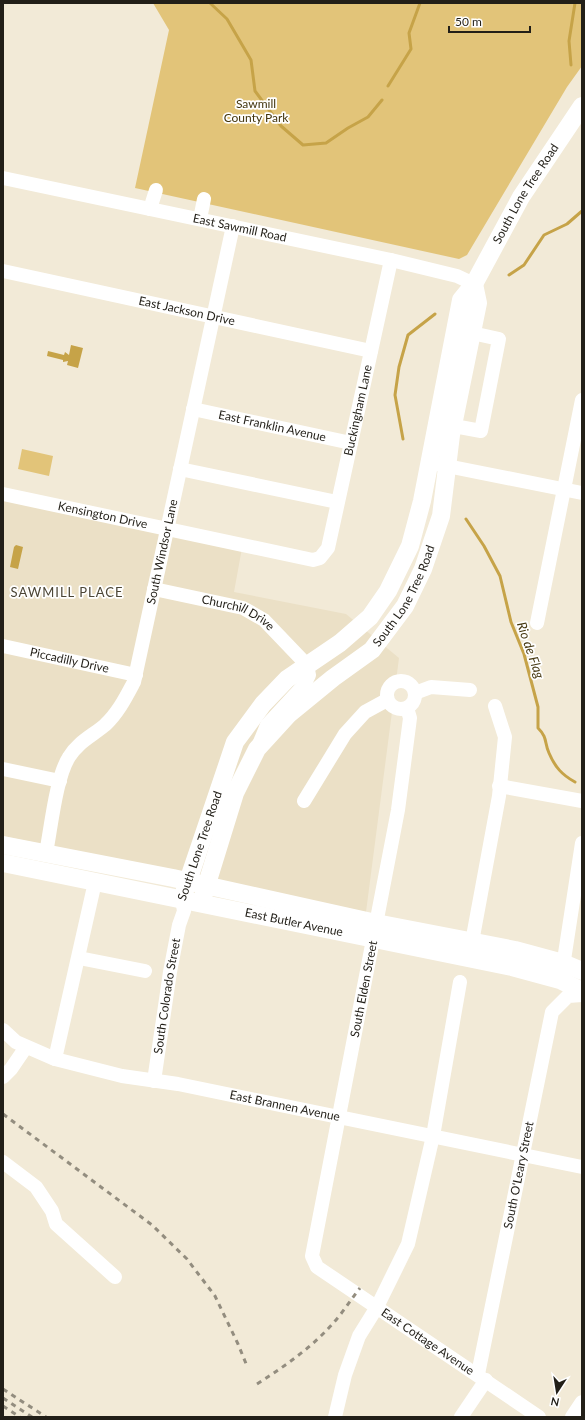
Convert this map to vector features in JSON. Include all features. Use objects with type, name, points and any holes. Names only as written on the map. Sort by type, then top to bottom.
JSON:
[{"type":"main road","name":"South Lone Tree Road","points":[[183,905],[188,881],[235,742],[263,704],[287,679],[340,643],[370,617],[388,591],[410,546],[429,462],[461,300],[474,284],[521,196],[582,106]]},
{"type":"main road","name":"South Lone Tree Road","points":[[201,903],[235,793],[258,749],[289,714],[333,678],[372,650],[405,606],[423,569],[441,516],[454,426],[478,303],[474,284]]},
{"type":"main road","name":"East Butler Avenue","points":[[3,845],[206,885],[512,967],[562,972],[582,971]]},
{"type":"main road","name":"East Butler Avenue","points":[[3,863],[95,882],[183,905],[201,903],[375,931],[472,942],[562,972],[582,991]]},
{"type":"street","name":"East Sawmill Road","points":[[3,178],[391,260],[458,276],[474,284]]},
{"type":"street","points":[[150,209],[156,190]]},
{"type":"street","points":[[200,219],[204,199]]},
{"type":"street","name":"South Windsor Lane","points":[[46,853],[60,781],[68,758],[81,742],[105,725],[120,708],[134,682],[233,226]]},
{"type":"street","name":"Buckingham Lane","points":[[320,558],[328,548],[391,260]]},
{"type":"street","name":"East Jackson Drive","points":[[3,271],[371,351]]},
{"type":"street","points":[[454,426],[481,431],[499,339],[472,333]]},
{"type":"street","points":[[537,623],[582,400]]},
{"type":"street","name":"East Franklin Avenue","points":[[193,409],[350,443]]},
{"type":"street","points":[[429,462],[582,493]]},
{"type":"street","points":[[180,469],[338,502]]},
{"type":"street","name":"Kensington Drive","points":[[3,494],[313,560],[320,558]]},
{"type":"street","name":"Churchill Drive","points":[[154,590],[243,608],[264,620],[307,664]]},
{"type":"street","name":"Piccadilly Drive","points":[[3,646],[136,675]]},
{"type":"street","points":[[258,749],[267,725],[304,685],[309,675],[307,664]]},
{"type":"street","points":[[397,681],[407,682],[414,689],[415,693],[414,702],[407,708],[398,709],[387,700],[387,691],[393,683],[397,681]]},
{"type":"street","points":[[415,693],[431,687],[470,690]]},
{"type":"street","points":[[304,801],[345,734],[365,712],[387,700]]},
{"type":"street","points":[[472,942],[500,786],[505,737],[495,706]]},
{"type":"street","name":"South Elden Street","points":[[317,1267],[312,1256],[314,1242],[340,1117],[406,758],[410,718],[407,708]]},
{"type":"street","points":[[3,769],[60,781]]},
{"type":"street","points":[[500,786],[582,801]]},
{"type":"street","points":[[562,972],[582,843]]},
{"type":"street","points":[[55,1059],[95,882]]},
{"type":"street","name":"South Colorado Street","points":[[154,1081],[170,972],[183,905]]},
{"type":"street","points":[[79,958],[145,971]]},
{"type":"street","points":[[335,1417],[345,1375],[359,1336],[377,1307],[408,1244],[433,1136],[460,982]]},
{"type":"street","name":"South O'Leary Street","points":[[482,1377],[522,1155],[552,1012],[568,996],[582,995]]},
{"type":"street","name":"East Brannen Avenue","points":[[3,1030],[16,1042],[55,1059],[122,1076],[178,1084],[582,1167]]},
{"type":"street","points":[[3,1077],[11,1069],[26,1047]]},
{"type":"street","points":[[3,1162],[36,1187],[52,1211],[56,1224],[115,1277]]},
{"type":"street","name":"East Cottage Avenue","points":[[317,1267],[482,1377],[539,1417]]},
{"type":"street","points":[[461,1417],[482,1377]]},
{"type":"street","points":[[572,1417],[582,1402]]},
{"type":"shaded area","points":[[71,345],[83,348],[78,368],[67,365],[68,361],[63,362],[63,360],[47,356],[48,351],[64,355],[65,352],[69,355]]},
{"type":"shaded area","points":[[3,499],[242,548],[234,592],[346,614],[399,658],[366,912],[3,836]]},
{"type":"shaded area","points":[[16,545],[23,547],[18,569],[10,567],[14,547]]},
{"type":"green space","name":"Sawmill County Park","points":[[153,3],[582,3],[582,66],[567,87],[467,255],[459,259],[135,188],[169,30]]},
{"type":"green space","points":[[22,449],[53,456],[49,476],[18,469]]},
{"type":"waterway","name":"Rio de Flag","points":[[210,3],[227,19],[251,60],[255,91],[281,126],[303,145],[326,143],[368,117],[382,100]]},
{"type":"waterway","name":"Rio de Flag","points":[[388,86],[411,49],[409,33],[420,3]]},
{"type":"waterway","name":"Rio de Flag","points":[[571,65],[569,41],[575,3]]},
{"type":"waterway","name":"Rio de Flag","points":[[509,275],[524,265],[544,235],[567,224],[582,211]]},
{"type":"waterway","name":"Rio de Flag","points":[[403,439],[395,395],[399,367],[408,335],[435,314]]},
{"type":"waterway","name":"Rio de Flag","points":[[466,519],[484,546],[500,576],[511,622],[524,654],[538,707],[538,728],[545,737],[549,753],[556,766],[566,776],[575,782]]},
{"type":"railway","points":[[3,1114],[152,1225],[187,1259],[215,1296],[247,1366]]},
{"type":"railway","points":[[257,1384],[291,1361],[322,1335],[340,1315],[360,1288]]},
{"type":"railway","points":[[3,1389],[46,1417]]},
{"type":"railway","points":[[3,1398],[32,1417]]},
{"type":"railway","points":[[3,1406],[20,1417]]},
{"type":"district","name":"SAWMILL PLACE","points":[[67,592]]}]
